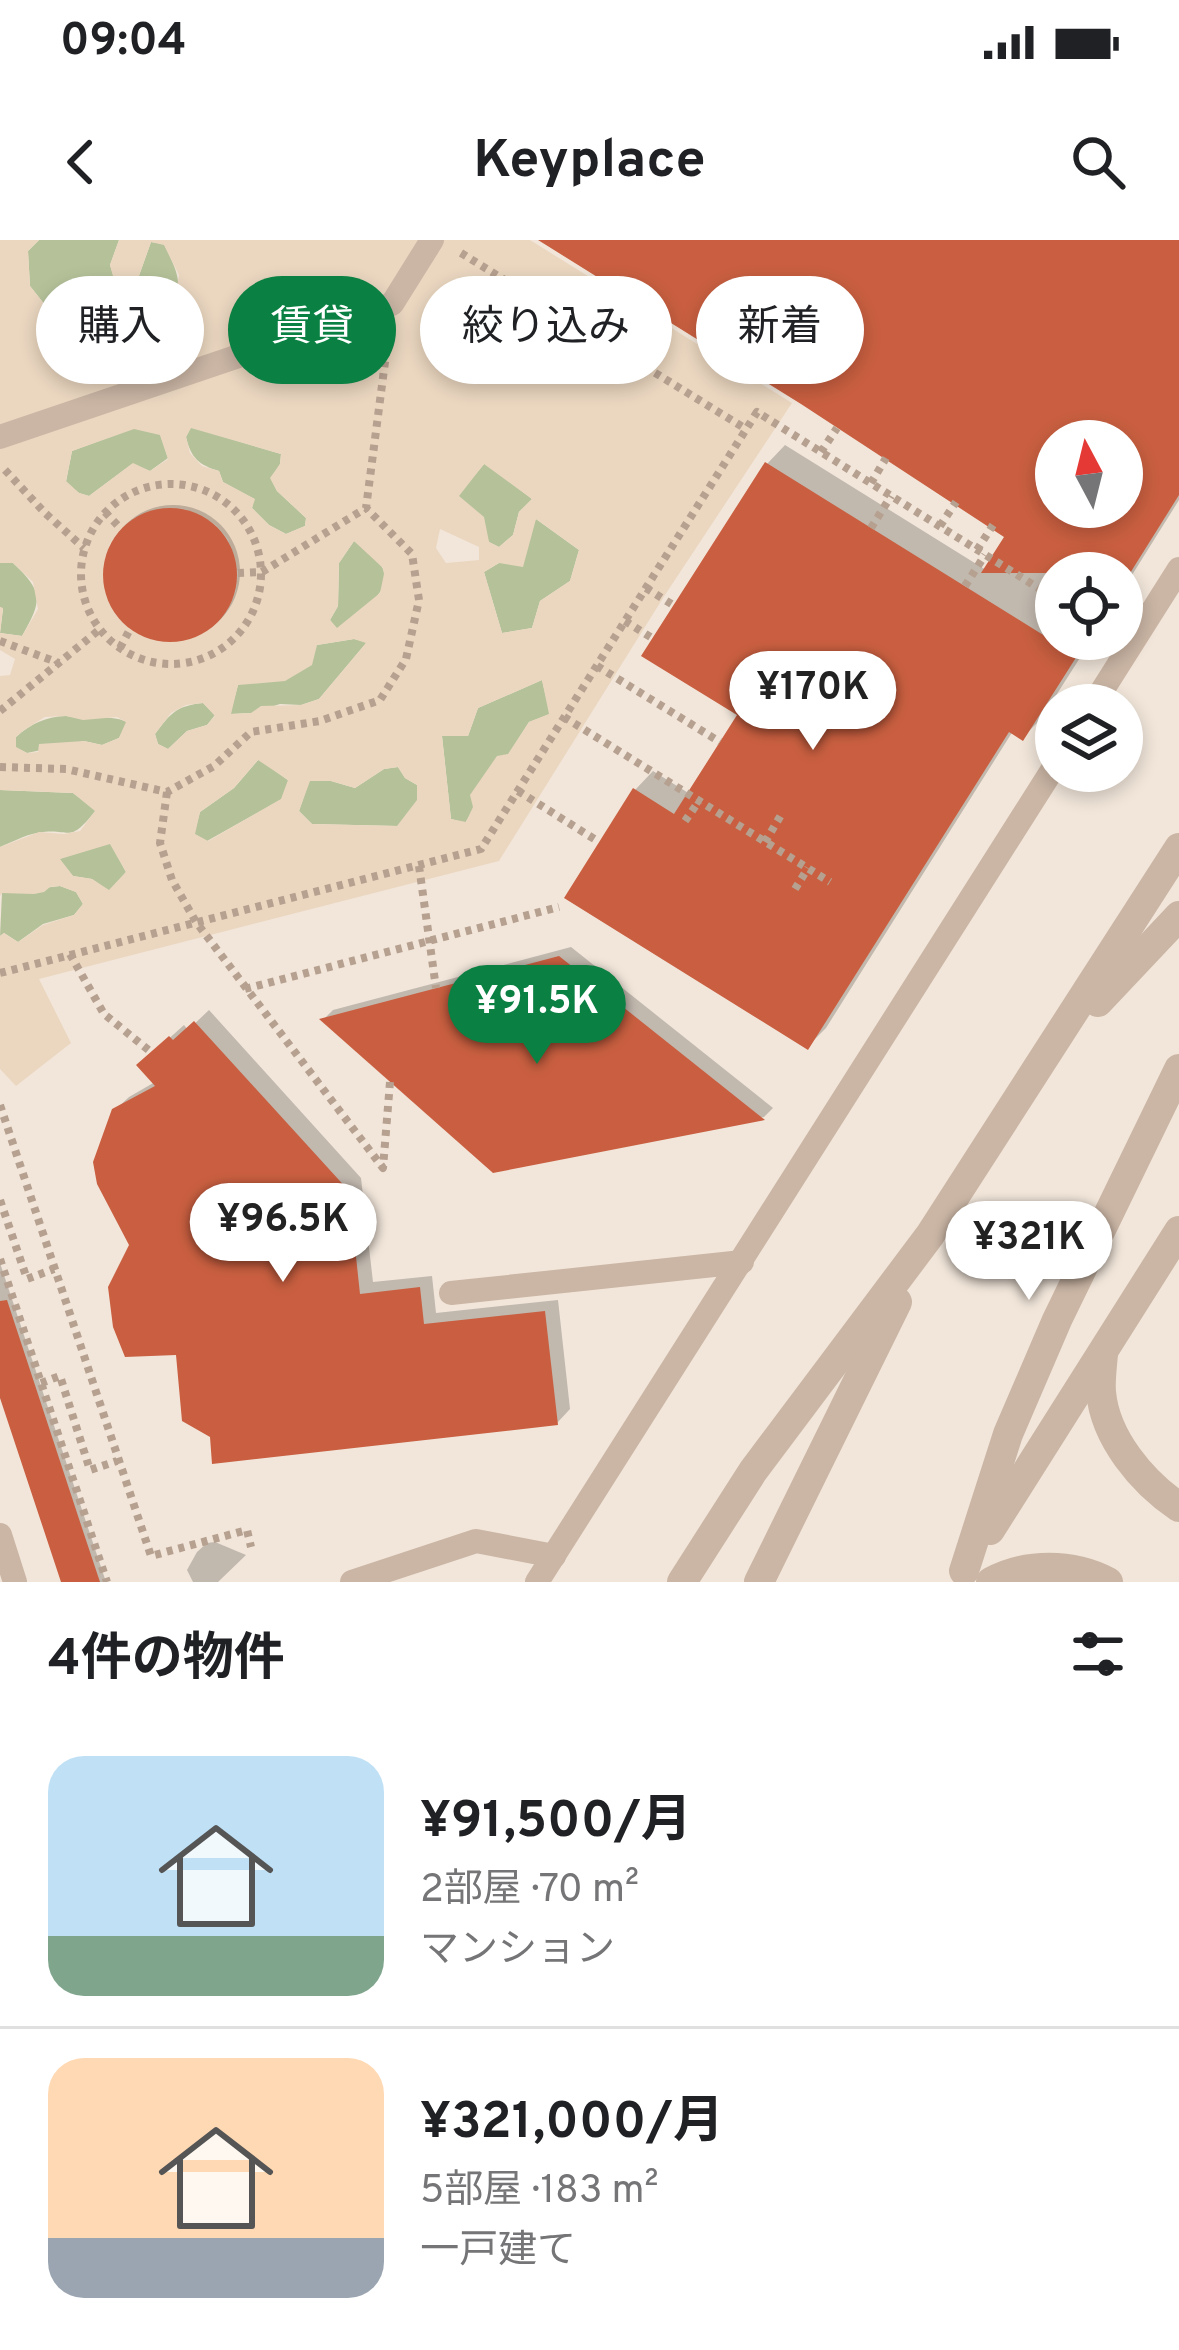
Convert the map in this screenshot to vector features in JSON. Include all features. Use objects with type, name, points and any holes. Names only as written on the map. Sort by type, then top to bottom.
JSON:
[{"type":"street","points":[[682,1582],[753,1471],[930,1235],[1179,848]]},
{"type":"street","points":[[1044,1059],[1179,916]]},
{"type":"street","points":[[970,1578],[1008,1434],[1057,1320],[1179,1069]]},
{"type":"street","points":[[970,1578],[1103,1348],[1179,1231]]},
{"type":"street","points":[[759,1582],[930,1235]]},
{"type":"street","points":[[1103,1348],[1101,1394],[1113,1430],[1128,1460],[1179,1507]]},
{"type":"street","points":[[970,1578],[1056,1566],[1108,1582]]},
{"type":"lane","points":[[396,298],[432,240]]},
{"type":"lane","points":[[0,437],[228,360]]},
{"type":"lane","points":[[1106,684],[1179,569]]},
{"type":"lane","points":[[537,1582],[1038,792]]},
{"type":"lane","points":[[451,1293],[742,1262]]},
{"type":"lane","points":[[0,1535],[16,1582]]},
{"type":"lane","points":[[352,1582],[476,1541],[554,1556]]},
{"type":"path","points":[[461,253],[746,429]]},
{"type":"path","points":[[366,508],[382,384]]},
{"type":"path","points":[[0,973],[481,850],[757,412],[1035,586]]},
{"type":"path","points":[[821,452],[837,428]]},
{"type":"path","points":[[871,484],[886,458]]},
{"type":"path","points":[[0,464],[84,548]]},
{"type":"path","points":[[168,484],[214,494],[233,509],[249,526],[262,572],[255,608],[234,640],[202,659],[164,664],[120,648],[99,630],[84,599],[81,565],[92,529],[105,512],[123,497],[168,484]]},
{"type":"path","points":[[871,528],[891,496]]},
{"type":"path","points":[[940,526],[956,502]]},
{"type":"path","points":[[238,572],[262,572],[366,508]]},
{"type":"path","points":[[0,767],[66,769],[167,792],[214,766],[251,732],[320,721],[380,700],[406,659],[419,600],[412,554],[366,508]]},
{"type":"path","points":[[105,512],[121,529]]},
{"type":"path","points":[[965,586],[993,525]]},
{"type":"path","points":[[646,588],[673,605]]},
{"type":"path","points":[[625,621],[652,638]]},
{"type":"path","points":[[120,648],[130,629]]},
{"type":"path","points":[[0,711],[99,630]]},
{"type":"path","points":[[0,641],[59,663]]},
{"type":"path","points":[[597,666],[720,742]]},
{"type":"path","points":[[565,717],[830,882]]},
{"type":"path","points":[[518,791],[599,842]]},
{"type":"path","points":[[167,792],[160,843],[172,880],[196,922],[382,1168],[389,1082]]},
{"type":"path","points":[[686,820],[699,801]]},
{"type":"path","points":[[764,842],[781,815]]},
{"type":"path","points":[[419,866],[436,988]]},
{"type":"path","points":[[795,889],[808,868]]},
{"type":"path","points":[[245,989],[559,907]]},
{"type":"path","points":[[70,955],[104,1014],[151,1052]]},
{"type":"path","points":[[0,1105],[151,1556],[247,1530],[251,1547]]},
{"type":"path","points":[[0,1200],[27,1279],[54,1269]]},
{"type":"path","points":[[0,1259],[107,1582]]},
{"type":"path","points":[[41,1383],[60,1376],[90,1470],[117,1461]]},
{"type":"green space","points":[[39,240],[119,240],[110,265],[113,276],[36,276],[36,294],[30,286],[28,251]]},
{"type":"green space","points":[[151,242],[164,244],[177,276],[139,276]]},
{"type":"green space","points":[[191,427],[281,454],[271,479],[306,518],[305,526],[286,534],[269,525],[252,508],[254,499],[223,482],[219,471],[193,455],[186,437]]},
{"type":"green space","points":[[134,428],[160,434],[168,458],[150,471],[132,464],[89,496],[66,482],[72,451]]},
{"type":"green space","points":[[485,463],[532,499],[519,512],[513,535],[499,547],[489,542],[458,495]]},
{"type":"green space","points":[[536,519],[579,550],[570,581],[540,601],[532,628],[502,633],[484,572],[499,563]]},
{"type":"green space","points":[[354,541],[378,561],[385,578],[370,604],[337,629],[330,620],[338,606],[339,563]]},
{"type":"green space","points":[[0,563],[13,563],[35,590],[36,605],[22,636],[0,633]]},
{"type":"green space","points":[[354,639],[367,642],[319,699],[230,714],[238,685],[317,645]]},
{"type":"green space","points":[[542,680],[550,714],[529,722],[465,823],[451,819],[442,736],[468,736],[478,708]]},
{"type":"green space","points":[[203,703],[215,715],[207,725],[187,731],[168,749],[158,744],[155,734],[170,716]]},
{"type":"green space","points":[[66,716],[127,722],[119,738],[102,745],[84,741],[27,753],[15,747],[16,737],[33,724]]},
{"type":"green space","points":[[259,759],[289,781],[282,799],[207,841],[194,834],[200,812],[234,788]]},
{"type":"green space","points":[[398,767],[417,785],[417,801],[398,826],[312,824],[299,811],[309,781],[355,788],[384,769]]},
{"type":"green space","points":[[0,790],[73,793],[96,810],[74,832],[37,833],[0,847]]},
{"type":"green space","points":[[110,843],[126,872],[109,891],[92,879],[73,876],[59,859]]},
{"type":"green space","points":[[60,886],[76,892],[83,904],[74,915],[43,924],[18,942],[4,933],[0,936],[2,893]]},
{"type":"shaded area","points":[[0,240],[39,240],[28,251],[30,286],[36,294],[36,384],[204,384],[204,276],[179,276],[164,245],[151,242],[139,276],[113,276],[110,265],[119,240],[530,240],[588,276],[420,276],[420,384],[672,384],[672,328],[696,343],[696,384],[761,384],[792,403],[499,861],[39,979],[71,1043],[16,1086],[0,1069],[0,936],[4,933],[18,942],[43,925],[74,915],[83,904],[76,892],[60,886],[34,894],[0,896],[0,847],[39,832],[80,831],[95,811],[73,793],[0,790],[0,676],[10,675],[15,659],[0,650],[0,633],[22,636],[38,609],[33,582],[13,563],[0,563]],"holes":[[[191,428],[281,454],[270,478],[306,518],[305,526],[286,534],[269,525],[252,508],[255,499],[223,482],[219,471],[202,466],[190,453],[186,437]],[[134,429],[160,435],[168,459],[150,471],[133,463],[89,496],[66,481],[72,451]],[[484,464],[532,499],[519,512],[513,535],[499,547],[489,542],[484,517],[459,496]],[[185,509],[216,525],[228,539],[238,572],[236,591],[229,608],[202,634],[165,642],[130,629],[117,616],[103,581],[104,562],[110,544],[134,518],[150,511]],[[536,519],[579,550],[570,581],[540,601],[532,628],[502,633],[484,572],[499,563],[523,567]],[[440,529],[479,547],[479,560],[446,563],[436,548]],[[354,541],[383,568],[380,593],[337,628],[330,620],[338,606],[339,563]],[[354,639],[366,643],[319,699],[231,714],[238,685],[285,681],[312,665],[317,645]],[[542,680],[549,714],[529,722],[508,754],[497,756],[470,795],[473,807],[466,822],[451,819],[442,736],[468,736],[478,708]],[[203,703],[215,716],[207,725],[187,731],[168,749],[158,744],[155,734],[171,713]],[[45,717],[117,717],[126,722],[119,738],[102,745],[84,741],[39,744],[38,752],[27,753],[16,747],[16,737]],[[258,760],[288,780],[281,799],[208,841],[195,834],[200,812],[234,788]],[[398,767],[417,785],[417,800],[397,826],[312,824],[299,811],[310,781],[355,788],[384,769]],[[110,844],[126,872],[109,890],[92,879],[73,876],[60,859]]]},
{"type":"building","points":[[538,240],[1179,240],[1179,495],[1143,552],[1035,552],[1035,573],[981,573],[1004,537],[769,384],[864,384],[864,276],[696,276],[696,339],[672,324],[672,276],[596,276]]},
{"type":"building","points":[[765,462],[1035,630],[1035,660],[1074,660],[1059,684],[1035,684],[1035,722],[1023,741],[1009,732],[808,1050],[564,898],[633,788],[674,814],[737,715],[641,656]]},
{"type":"building","points":[[170,508],[196,513],[217,528],[232,549],[237,575],[232,601],[217,622],[196,637],[170,642],[144,637],[123,622],[108,601],[103,575],[108,549],[123,528],[144,513]]},
{"type":"building","points":[[559,956],[765,1120],[493,1173],[319,1019]]},
{"type":"building","points":[[194,1021],[349,1191],[360,1294],[420,1287],[424,1324],[545,1311],[558,1425],[212,1464],[210,1437],[182,1421],[176,1355],[125,1357],[113,1327],[108,1287],[129,1245],[97,1184],[93,1162],[112,1109],[155,1086],[136,1065]]},
{"type":"building","points":[[7,1300],[100,1582],[61,1582],[0,1398],[0,1301]]}]
